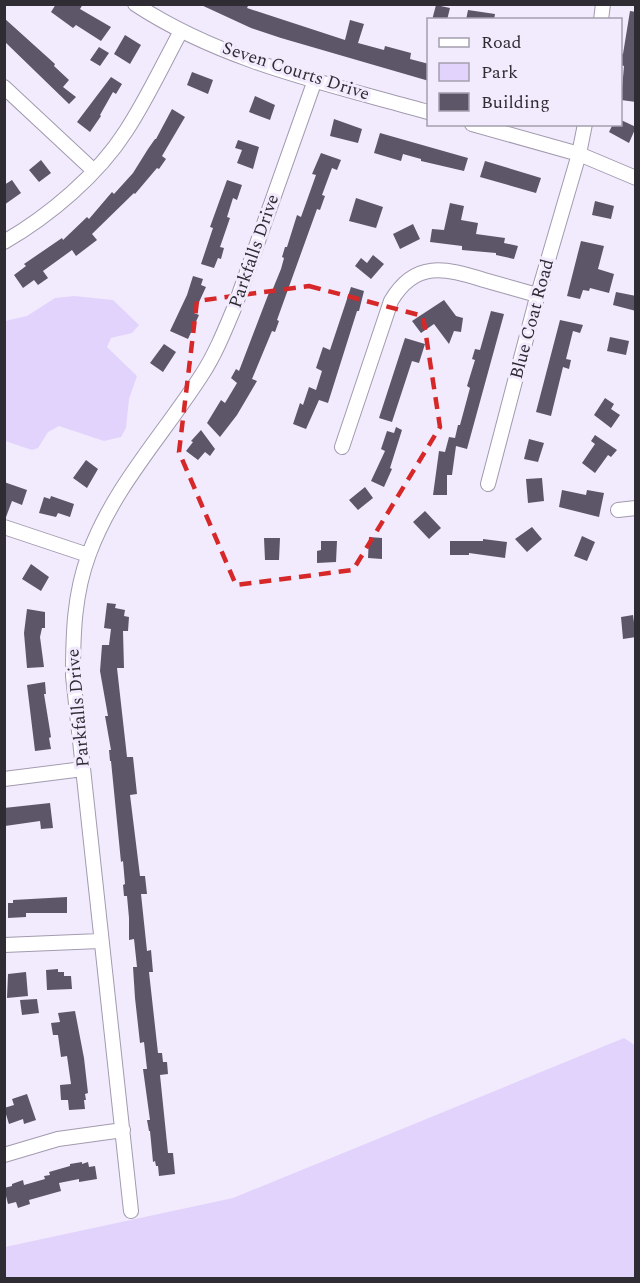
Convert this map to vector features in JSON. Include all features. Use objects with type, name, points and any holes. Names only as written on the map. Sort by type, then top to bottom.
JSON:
[{"type":"street","name":"Seven Courts Drive","points":[[135,4],[181,31],[230,52],[315,80],[427,111]]},
{"type":"street","points":[[4,242],[40,219],[93,170],[124,134],[181,31]]},
{"type":"street","name":"Parkfalls Drive","points":[[131,1211],[73,676],[73,628],[76,601],[88,555],[101,526],[119,494],[201,376],[213,355],[235,306],[315,80]]},
{"type":"street","points":[[4,87],[93,170]]},
{"type":"street","points":[[479,126],[579,154],[636,178]]},
{"type":"street","name":"Blue Coat Road","points":[[488,484],[537,295],[579,154],[585,126]]},
{"type":"street","points":[[342,447],[390,301],[406,282],[429,271],[448,270],[537,295]]},
{"type":"street","points":[[618,510],[636,508]]},
{"type":"street","points":[[4,527],[88,555]]},
{"type":"street","points":[[4,779],[83,769]]},
{"type":"street","points":[[4,945],[100,941]]},
{"type":"street","points":[[4,1155],[58,1139],[123,1131]]},
{"type":"highlighted area","points":[[309,286],[423,316],[440,427],[353,570],[236,585],[179,452],[197,301]]},
{"type":"green space","points":[[74,296],[113,300],[139,325],[132,333],[111,338],[107,347],[137,376],[129,399],[126,428],[121,437],[104,441],[59,426],[48,432],[38,448],[32,450],[5,441],[5,321],[27,316],[55,298]]},
{"type":"green space","points":[[624,1038],[636,1046],[635,1278],[5,1278],[5,1247],[233,1198]]},
{"type":"building","points":[[56,4],[83,4],[80,9],[111,27],[101,41],[76,25],[73,28],[51,12]]},
{"type":"building","points":[[199,4],[249,4],[247,8],[345,40],[350,20],[364,24],[358,43],[384,50],[385,46],[411,53],[410,59],[427,63],[427,80],[281,38],[251,28]]},
{"type":"building","points":[[436,5],[450,8],[448,18],[433,18]]},
{"type":"building","points":[[468,10],[495,14],[494,18],[466,18]]},
{"type":"building","points":[[630,11],[636,12],[636,102],[622,100],[623,54]]},
{"type":"building","points":[[4,18],[55,64],[54,66],[69,80],[63,87],[76,97],[69,104],[4,41]]},
{"type":"building","points":[[125,35],[141,45],[130,64],[114,54]]},
{"type":"building","points":[[99,47],[109,53],[100,66],[90,60]]},
{"type":"building","points":[[192,72],[213,80],[208,94],[187,85]]},
{"type":"building","points":[[111,77],[122,84],[116,94],[113,92],[90,132],[77,122]]},
{"type":"building","points":[[255,96],[275,105],[270,120],[249,112]]},
{"type":"building","points":[[172,109],[185,117],[162,156],[166,159],[159,169],[157,168],[135,194],[92,234],[97,240],[76,256],[72,250],[43,271],[48,278],[38,285],[34,280],[23,288],[14,275],[26,266],[24,264],[62,238],[63,240],[87,217],[89,219],[112,192],[114,194],[133,173],[156,139]]},
{"type":"building","points":[[334,119],[362,129],[358,143],[330,136]]},
{"type":"building","points":[[622,120],[636,127],[629,143],[609,132],[612,126],[622,126]]},
{"type":"building","points":[[380,133],[468,158],[464,171],[421,161],[421,159],[403,154],[401,161],[374,153]]},
{"type":"building","points":[[238,140],[259,147],[253,169],[237,163],[242,150],[235,148]]},
{"type":"building","points":[[321,153],[341,160],[337,170],[332,168],[322,195],[325,196],[320,210],[317,209],[277,320],[279,321],[275,332],[272,331],[252,379],[257,381],[237,415],[220,437],[207,423],[221,400],[225,403],[237,383],[231,378],[236,369],[239,371],[270,290],[272,291],[281,269],[285,247],[287,247],[297,215],[301,217],[316,175],[312,174]]},
{"type":"building","points":[[41,160],[51,173],[39,182],[29,170]]},
{"type":"building","points":[[485,161],[541,178],[536,193],[480,177]]},
{"type":"building","points":[[12,180],[21,193],[4,205],[4,185]]},
{"type":"building","points":[[227,180],[242,185],[237,200],[233,198],[227,217],[230,218],[220,247],[224,248],[221,259],[218,258],[214,268],[201,264],[213,228],[210,227]]},
{"type":"building","points":[[356,198],[383,207],[376,228],[349,221]]},
{"type":"building","points":[[595,201],[614,206],[611,219],[592,215]]},
{"type":"building","points":[[450,203],[464,206],[461,220],[478,223],[476,234],[505,238],[504,243],[518,246],[514,259],[496,255],[496,253],[462,250],[462,246],[430,242],[432,229],[444,230]]},
{"type":"building","points":[[413,224],[420,239],[400,249],[393,234]]},
{"type":"building","points":[[581,241],[604,246],[598,269],[614,274],[609,293],[590,288],[589,291],[583,290],[580,299],[567,296]]},
{"type":"building","points":[[373,255],[384,264],[371,279],[355,266],[361,258],[367,263]]},
{"type":"building","points":[[193,276],[203,279],[201,285],[206,287],[194,313],[199,315],[188,339],[170,331]]},
{"type":"building","points":[[351,287],[364,291],[359,311],[357,311],[328,403],[319,400],[306,429],[293,424],[300,403],[303,405],[309,387],[316,390],[322,371],[316,368],[323,347],[330,350]]},
{"type":"building","points":[[616,292],[636,296],[636,311],[613,305]]},
{"type":"building","points":[[444,300],[456,316],[463,318],[461,332],[454,331],[449,344],[434,324],[421,333],[412,321]]},
{"type":"building","points":[[491,311],[504,314],[467,449],[456,446],[452,475],[447,475],[447,495],[433,495],[439,451],[445,452],[449,437],[455,438],[458,425],[460,425],[470,388],[467,386],[475,360],[472,359],[475,349],[480,350]]},
{"type":"building","points":[[560,320],[583,325],[580,333],[573,331],[566,359],[571,360],[569,369],[563,367],[551,416],[536,412]]},
{"type":"building","points":[[610,337],[629,341],[626,355],[607,351]]},
{"type":"building","points":[[405,338],[425,344],[419,363],[412,361],[392,422],[379,418]]},
{"type":"building","points":[[164,344],[176,352],[163,372],[150,363]]},
{"type":"building","points":[[605,398],[614,404],[611,409],[620,415],[611,428],[594,415]]},
{"type":"building","points":[[396,427],[402,430],[390,468],[392,469],[384,487],[371,481],[385,451],[381,449],[387,431],[394,433]]},
{"type":"building","points":[[201,430],[215,449],[210,456],[205,452],[198,460],[186,451]]},
{"type":"building","points":[[595,435],[617,450],[611,457],[608,455],[595,473],[582,463],[595,444],[591,441]]},
{"type":"building","points":[[529,439],[544,443],[538,462],[524,459]]},
{"type":"building","points":[[86,460],[98,469],[87,488],[73,478]]},
{"type":"building","points":[[542,478],[544,501],[528,503],[526,479]]},
{"type":"building","points":[[4,482],[27,490],[22,505],[12,501],[6,517]]},
{"type":"building","points":[[365,487],[373,498],[358,510],[349,500]]},
{"type":"building","points":[[562,490],[586,495],[587,490],[604,493],[599,517],[559,507]]},
{"type":"building","points":[[51,496],[74,504],[70,517],[58,513],[56,517],[39,513],[44,497],[50,499]]},
{"type":"building","points":[[425,511],[441,528],[429,539],[413,522]]},
{"type":"building","points":[[532,527],[542,539],[527,552],[515,539]]},
{"type":"building","points":[[582,536],[595,542],[587,561],[574,556]]},
{"type":"building","points":[[369,537],[382,538],[382,559],[368,558]]},
{"type":"building","points":[[264,538],[280,538],[279,560],[265,560]]},
{"type":"building","points":[[483,539],[507,542],[505,558],[469,553],[469,555],[450,555],[450,541],[483,541]]},
{"type":"building","points":[[321,541],[337,541],[336,562],[317,563],[317,551],[321,550]]},
{"type":"building","points":[[31,564],[49,577],[41,591],[22,579]]},
{"type":"building","points":[[107,603],[116,604],[115,608],[125,610],[124,616],[129,617],[128,631],[123,631],[124,668],[117,668],[127,757],[133,757],[137,794],[130,795],[140,876],[145,876],[147,894],[141,894],[147,951],[151,950],[153,972],[149,972],[158,1053],[162,1053],[163,1062],[167,1062],[168,1074],[160,1075],[168,1153],[173,1153],[175,1174],[159,1176],[158,1166],[155,1161],[153,1162],[147,1120],[150,1120],[143,1069],[147,1069],[144,1042],[140,1043],[135,998],[133,967],[137,967],[134,939],[129,940],[127,896],[124,896],[123,861],[121,862],[109,750],[111,750],[105,716],[108,716],[100,671],[102,645],[109,645],[111,629],[104,628]]},
{"type":"building","points":[[27,609],[45,612],[45,628],[42,628],[40,637],[44,667],[27,668],[24,633]]},
{"type":"building","points":[[633,615],[636,637],[623,639],[621,617]]},
{"type":"building","points":[[45,682],[46,694],[44,694],[51,749],[35,751],[27,685]]},
{"type":"building","points":[[50,803],[53,828],[41,829],[40,821],[5,826],[4,808]]},
{"type":"building","points":[[67,897],[67,913],[26,913],[26,917],[8,918],[8,903],[13,903],[13,900]]},
{"type":"building","points":[[58,969],[58,972],[64,972],[64,976],[71,976],[72,989],[47,990],[46,970]]},
{"type":"building","points":[[26,972],[28,996],[7,998],[8,974]]},
{"type":"building","points":[[37,999],[39,1013],[22,1015],[20,1000]]},
{"type":"building","points":[[75,1011],[88,1093],[85,1094],[85,1109],[69,1110],[68,1100],[61,1100],[60,1085],[71,1084],[67,1056],[61,1057],[58,1035],[53,1035],[51,1023],[60,1022],[58,1013]]},
{"type":"building","points":[[27,1094],[36,1120],[24,1124],[23,1119],[9,1124],[4,1108],[14,1105],[12,1099]]},
{"type":"building","points":[[82,1162],[82,1164],[88,1162],[89,1167],[95,1166],[97,1179],[79,1182],[79,1179],[59,1183],[61,1191],[29,1200],[30,1204],[18,1208],[16,1202],[8,1204],[4,1188],[23,1180],[24,1185],[45,1179],[44,1176],[50,1175],[49,1172]]}]
